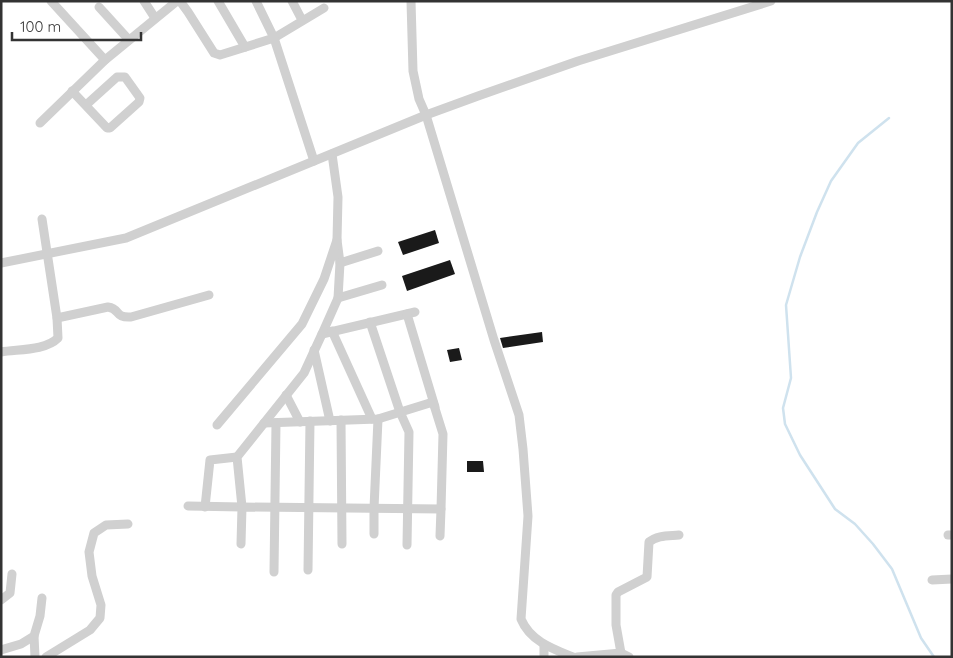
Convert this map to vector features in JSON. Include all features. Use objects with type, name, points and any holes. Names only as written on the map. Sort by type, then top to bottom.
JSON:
[{"type":"street","points":[[51,1],[105,60]]},
{"type":"street","points":[[144,1],[155,18]]},
{"type":"street","points":[[40,123],[105,60],[155,18],[179,1],[214,53],[220,55],[274,38],[324,8]]},
{"type":"street","points":[[218,1],[244,47]]},
{"type":"street","points":[[256,1],[274,38],[314,160]]},
{"type":"street","points":[[292,1],[302,20]]},
{"type":"street","points":[[411,1],[414,78],[419,99],[426,115],[518,414],[523,448],[528,516],[521,619],[524,628],[544,645],[575,657],[625,655],[616,625],[616,595],[618,592],[644,580],[647,576],[649,542],[652,539],[660,536],[680,535]]},
{"type":"street","points":[[1,263],[126,238],[426,115],[578,61],[771,1]]},
{"type":"street","points":[[99,7],[129,40]]},
{"type":"street","points":[[72,91],[86,106],[107,128],[110,128],[139,102],[140,98],[125,77],[121,76],[117,77],[86,106]]},
{"type":"street","points":[[242,544],[242,507],[237,457],[304,373],[338,298],[340,263],[337,240],[338,197],[332,154]]},
{"type":"street","points":[[1,352],[46,346],[54,343],[58,338],[42,219]]},
{"type":"street","points":[[217,424],[302,324],[324,279],[337,240]]},
{"type":"street","points":[[340,263],[378,251]]},
{"type":"street","points":[[338,298],[382,285]]},
{"type":"street","points":[[56,318],[108,307],[115,309],[119,315],[131,317],[208,295]]},
{"type":"street","points":[[322,334],[411,313],[439,422]]},
{"type":"street","points":[[370,322],[400,412],[409,432],[407,545]]},
{"type":"street","points":[[332,331],[375,419],[374,534]]},
{"type":"street","points":[[314,350],[330,421]]},
{"type":"street","points":[[286,395],[300,422]]},
{"type":"street","points":[[264,423],[375,419],[433,402]]},
{"type":"street","points":[[433,402],[443,434],[440,536]]},
{"type":"street","points":[[341,420],[342,544]]},
{"type":"street","points":[[308,570],[310,421]]},
{"type":"street","points":[[274,572],[276,423]]},
{"type":"street","points":[[205,507],[210,460],[237,457]]},
{"type":"street","points":[[188,506],[441,509]]},
{"type":"street","points":[[46,657],[90,630],[100,618],[101,605],[92,576],[89,552],[94,533],[106,525],[128,524]]},
{"type":"street","points":[[1,600],[10,593],[12,574]]},
{"type":"street","points":[[932,580],[952,580]]},
{"type":"street","points":[[35,657],[34,636],[40,616],[42,598]]},
{"type":"street","points":[[1,650],[21,644],[34,636]]},
{"type":"street","points":[[544,645],[544,657]]},
{"type":"building","points":[[435,230],[439,243],[403,255],[398,242]]},
{"type":"building","points":[[450,260],[455,274],[407,291],[402,276]]},
{"type":"building","points":[[542,332],[543,342],[503,348],[500,338]]},
{"type":"building","points":[[459,348],[462,360],[450,362],[447,350]]},
{"type":"building","points":[[467,461],[483,461],[484,472],[467,472]]},
{"type":"waterway","points":[[889,118],[858,143],[831,181],[800,257],[786,305],[791,378],[783,408],[785,424],[800,455],[835,509],[855,524],[892,569],[921,638],[934,657]]}]
